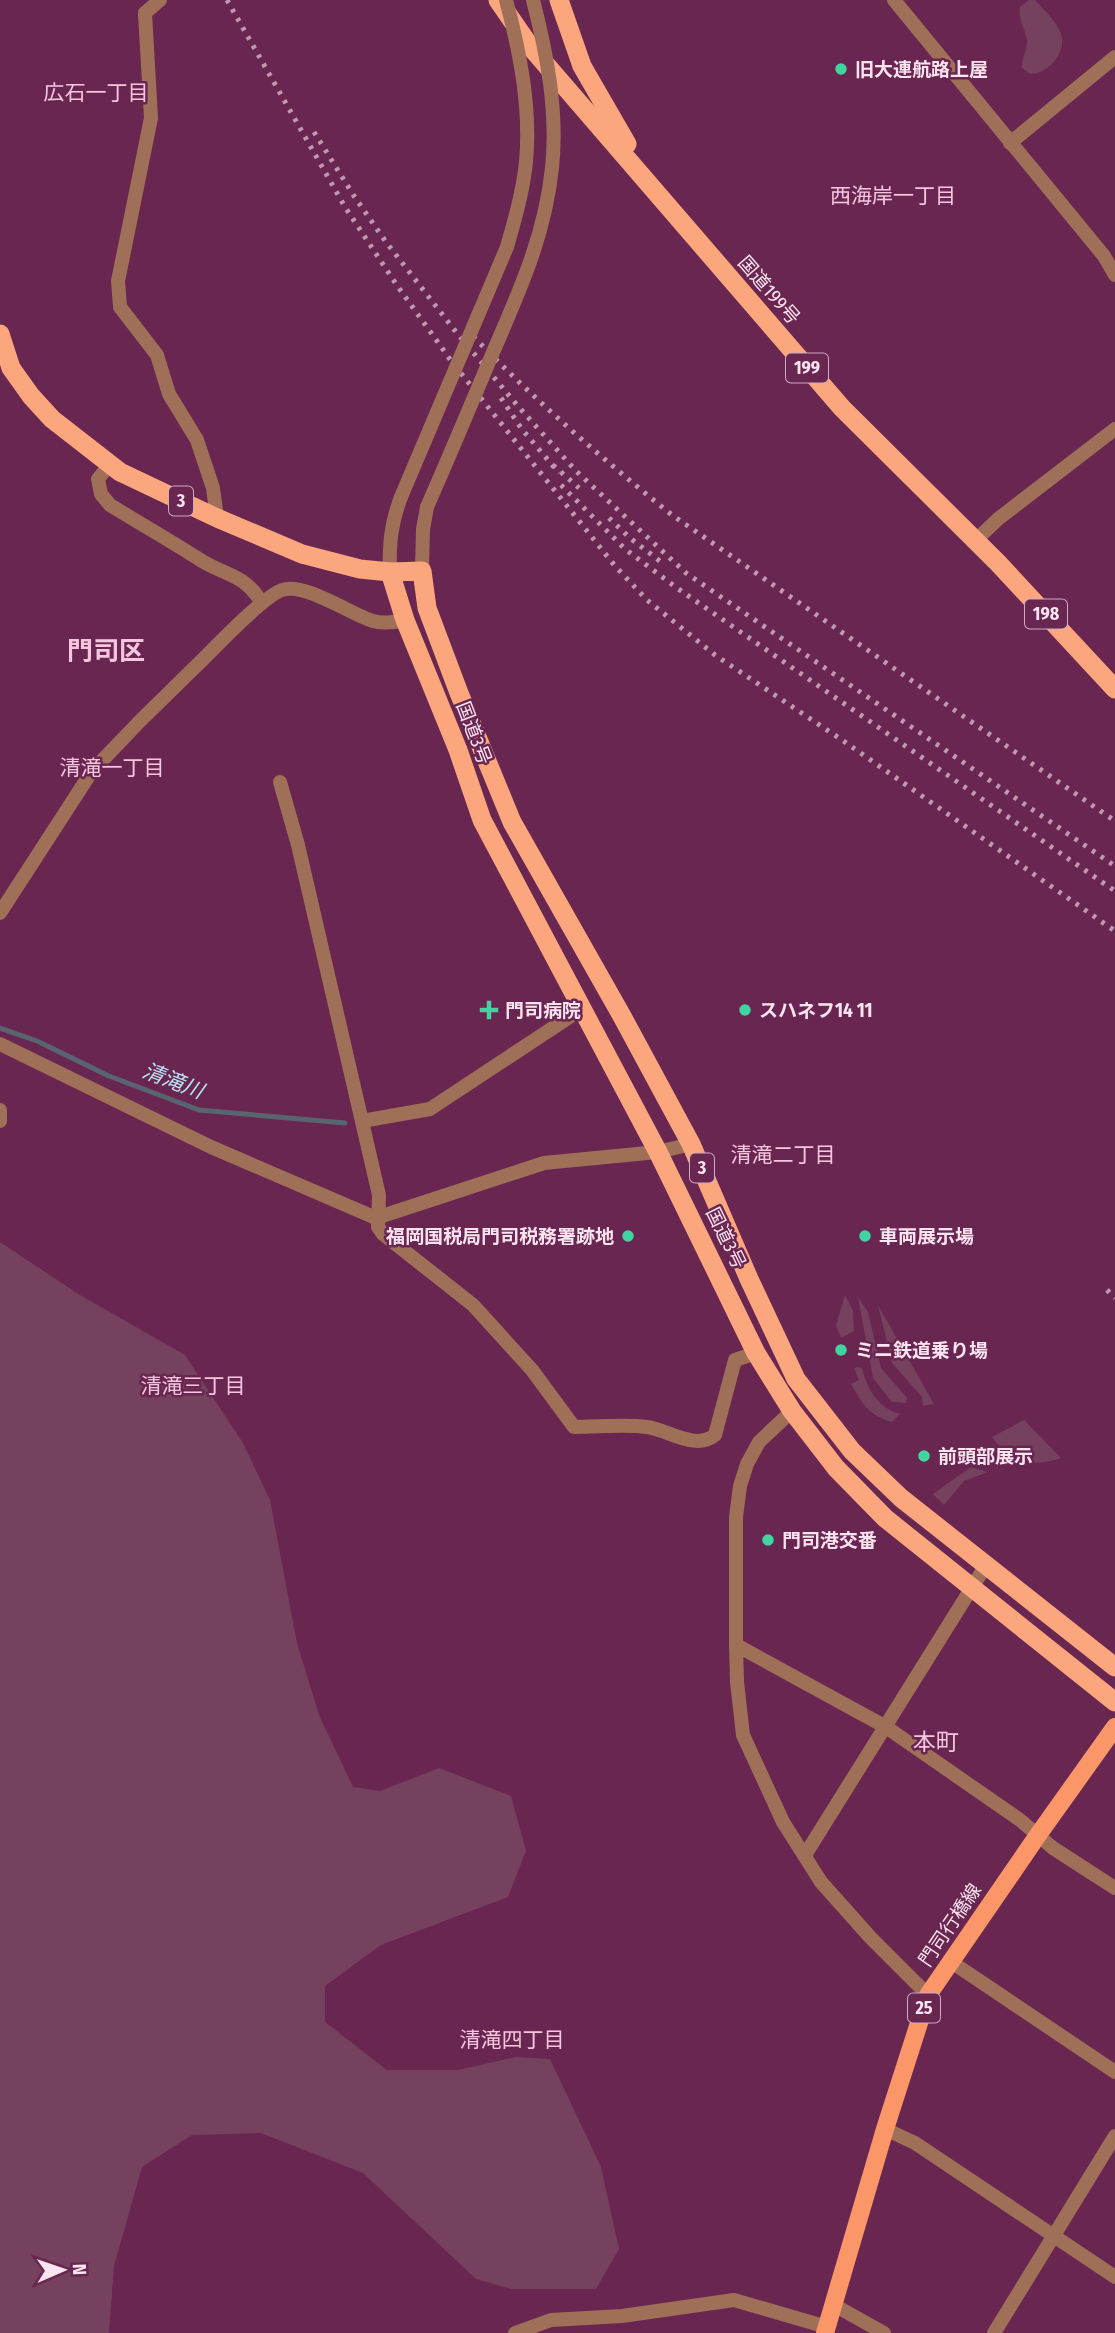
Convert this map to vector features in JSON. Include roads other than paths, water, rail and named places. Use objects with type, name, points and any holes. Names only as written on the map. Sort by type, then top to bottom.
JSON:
[{"type":"highway","name":"国道199号","points":[[498,0],[529,45],[842,408],[976,540]]},
{"type":"highway","name":"国道199号","points":[[559,0],[582,66],[650,185]]},
{"type":"highway","name":"3","points":[[0,334],[11,368],[31,396],[52,419],[120,472],[302,554],[360,569],[422,571]]},
{"type":"highway","name":"198","points":[[976,540],[1115,689]]},
{"type":"highway","name":"国道3号","points":[[422,571],[427,608],[512,822],[691,1144],[749,1279],[796,1379],[852,1451],[901,1498],[1115,1667]]},
{"type":"highway","name":"国道3号","points":[[390,572],[405,620],[482,820],[658,1152],[756,1353],[792,1410],[836,1468],[884,1518],[1115,1702]]},
{"type":"main road","name":"門司行橋線","points":[[826,2330],[885,2129],[928,1995],[1115,1727]]},
{"type":"street","points":[[160,0],[145,13],[151,117],[118,281],[120,307],[158,355],[169,394],[197,440],[213,488],[217,518]]},
{"type":"street","points":[[390,572],[388,543],[391,521],[507,247],[519,206],[526,160],[525,100],[520,56],[506,0]]},
{"type":"street","points":[[422,571],[423,529],[427,507],[532,260],[545,215],[552,166],[552,110],[546,51],[533,0]]},
{"type":"street","points":[[894,0],[1104,256],[1115,275]]},
{"type":"street","points":[[1010,143],[1115,57]]},
{"type":"street","points":[[976,540],[998,519],[1115,429]]},
{"type":"street","points":[[110,464],[98,479],[102,494],[110,505],[209,565],[238,576],[254,589],[262,603]]},
{"type":"street","points":[[0,913],[92,771],[262,603],[278,592],[293,589],[374,622],[405,620]]},
{"type":"street","points":[[279,782],[298,845],[379,1195],[377,1227],[472,1305],[532,1370],[574,1427],[648,1427],[696,1442],[708,1440],[715,1435],[735,1360],[756,1353]]},
{"type":"street","points":[[362,1121],[430,1109],[583,1008]]},
{"type":"street","points":[[0,1044],[211,1147],[376,1218],[544,1163],[658,1152],[691,1144]]},
{"type":"street","points":[[0,1110],[0,1121]]},
{"type":"street","points":[[792,1410],[759,1442],[747,1464],[740,1486],[736,1517],[736,1645],[743,1735],[783,1822],[821,1882],[870,1937],[928,1995]]},
{"type":"street","points":[[805,1855],[986,1565]]},
{"type":"street","points":[[736,1645],[886,1727],[1020,1820],[1053,1848],[1115,1888]]},
{"type":"street","points":[[950,1961],[1115,2072]]},
{"type":"street","points":[[885,2129],[915,2143],[1115,2277]]},
{"type":"street","points":[[994,2333],[1115,2136]]},
{"type":"street","points":[[516,2333],[551,2320],[622,2316],[734,2300],[826,2330]]},
{"type":"street","points":[[834,2305],[884,2333]]},
{"type":"waterway","name":"清滝川","points":[[0,1028],[37,1041],[109,1076],[199,1110],[345,1123]]},
{"type":"railway","points":[[227,0],[345,207],[396,284],[452,362],[615,566],[647,600],[715,655],[842,740],[1115,931]]},
{"type":"railway","points":[[314,132],[386,242],[517,405],[576,471],[686,573],[1115,866]]},
{"type":"railway","points":[[466,329],[566,425],[672,515],[1115,821]]},
{"type":"railway","points":[[501,398],[521,428],[559,473]]},
{"type":"railway","points":[[553,465],[579,488]]},
{"type":"railway","points":[[561,485],[625,549],[677,588],[1115,891]]},
{"type":"railway","points":[[609,518],[665,565]]},
{"type":"railway","points":[[1107,1290],[1115,1298]]},
{"type":"place","name":"旧大連航路上屋","points":[[841,69]]},
{"type":"place","name":"門司病院","points":[[489,1010]]},
{"type":"place","name":"スハネフ14 11","points":[[745,1010]]},
{"type":"place","name":"福岡国税局門司税務署跡地","points":[[628,1236]]},
{"type":"place","name":"車両展示場","points":[[865,1236]]},
{"type":"place","name":"ミニ鉄道乗り場","points":[[841,1350]]},
{"type":"place","name":"前頭部展示","points":[[924,1456]]},
{"type":"place","name":"門司港交番","points":[[768,1540]]},
{"type":"district","name":"広石一丁目","points":[[96,93]]},
{"type":"district","name":"西海岸一丁目","points":[[893,196]]},
{"type":"district","name":"門司区","points":[[106,651]]},
{"type":"district","name":"清滝一丁目","points":[[112,768]]},
{"type":"district","name":"清滝二丁目","points":[[783,1155]]},
{"type":"district","name":"清滝三丁目","points":[[193,1386]]},
{"type":"district","name":"本町","points":[[936,1742]]},
{"type":"district","name":"清滝四丁目","points":[[512,2040]]}]
